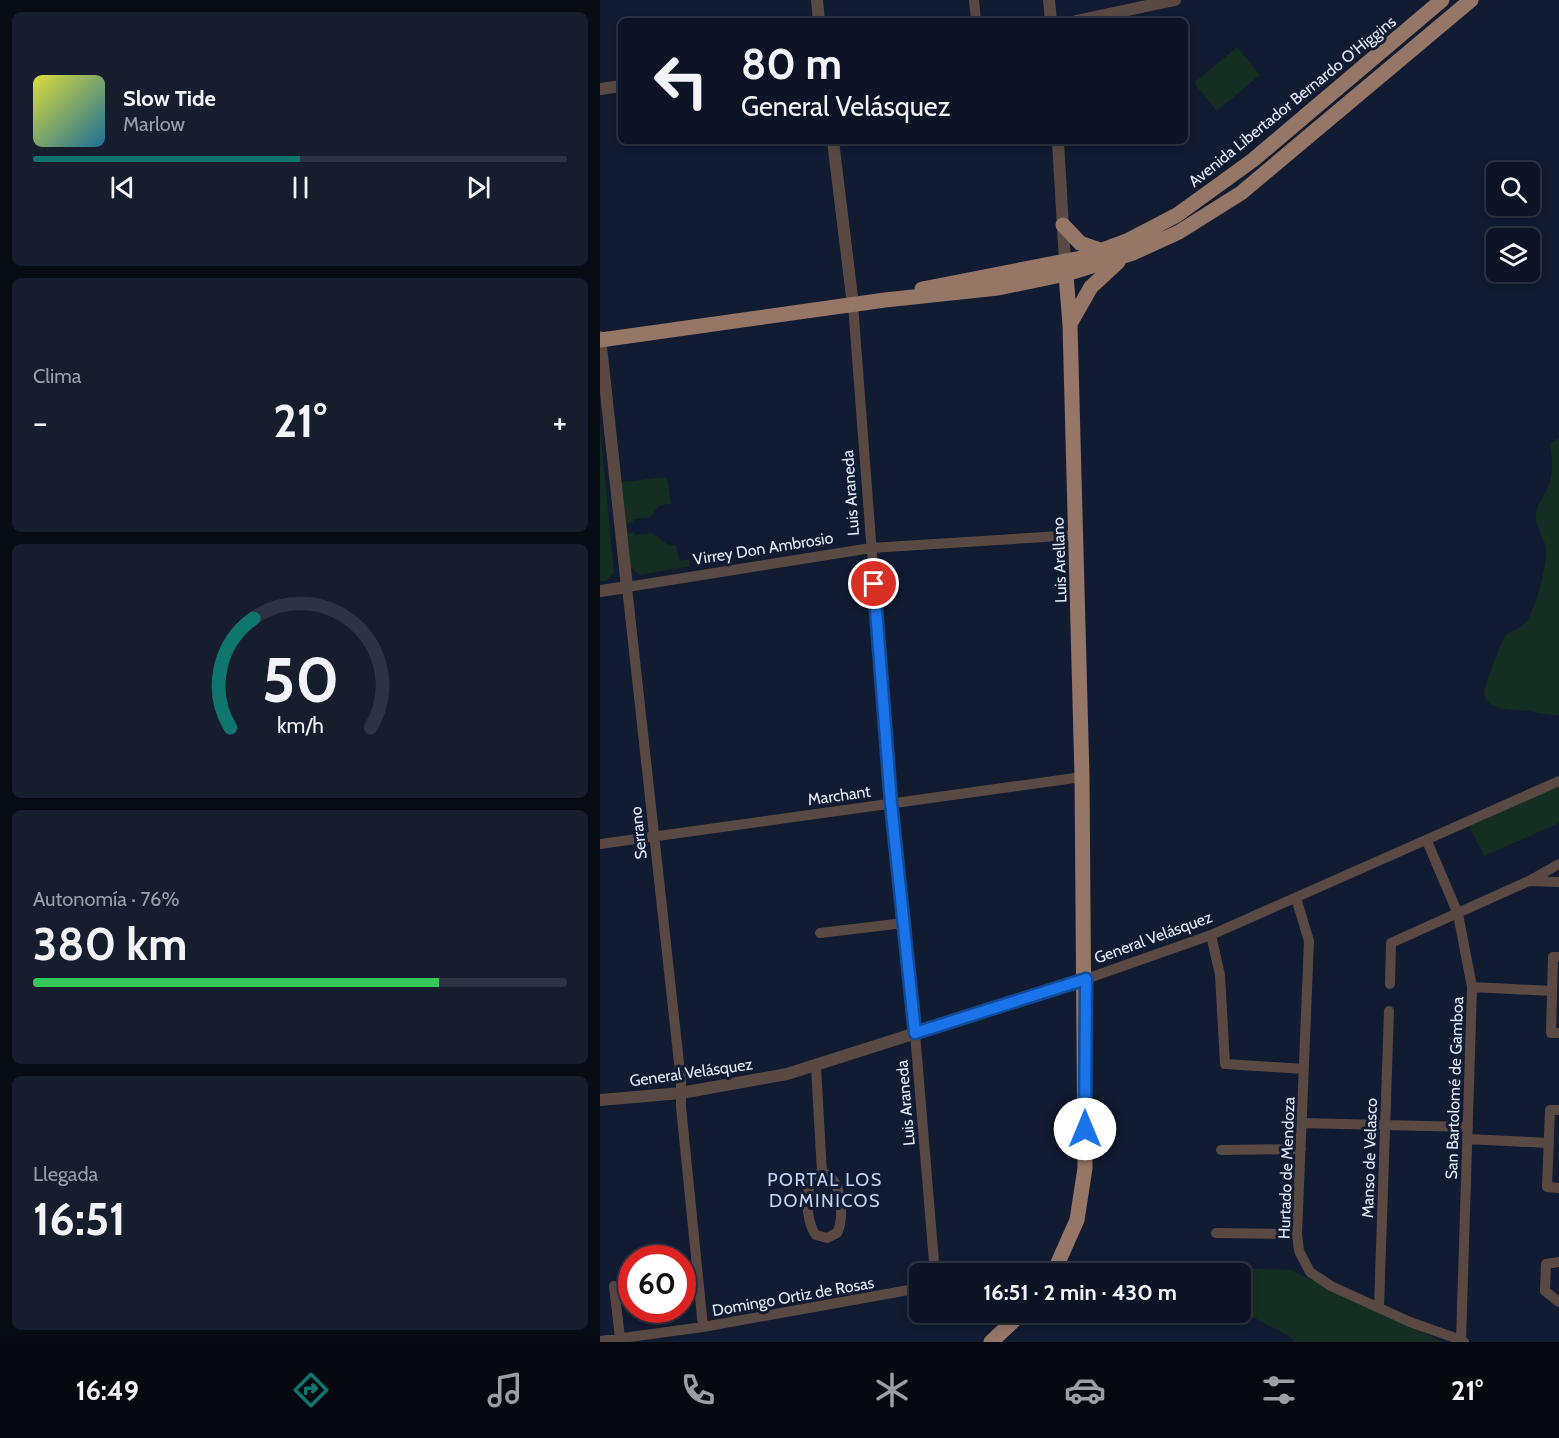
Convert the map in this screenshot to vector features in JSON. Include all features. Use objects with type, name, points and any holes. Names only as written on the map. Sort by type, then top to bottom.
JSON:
[{"type":"main road","name":"Avenida Libertador Bernardo O'Higgins","points":[[1066,268],[1177,215],[1218,188],[1443,0]]},
{"type":"main road","name":"Avenida Libertador Bernardo O'Higgins","points":[[600,339],[885,300],[928,288],[1066,268],[1133,253],[1179,232],[1241,193],[1471,0]]},
{"type":"main road","points":[[1063,225],[1080,243],[1103,251]]},
{"type":"main road","points":[[1070,325],[1091,287],[1110,268],[1133,253]]},
{"type":"main road","name":"Luis Arellano","points":[[1058,1263],[1071,1237],[1084,1185],[1086,979],[1076,535],[1070,325],[1066,268]]},
{"type":"main road","points":[[991,1342],[1011,1323]]},
{"type":"street","points":[[817,0],[819,18]]},
{"type":"street","points":[[974,0],[976,18]]},
{"type":"street","points":[[1049,0],[1051,18]]},
{"type":"street","points":[[1090,18],[1175,0]]},
{"type":"street","points":[[600,89],[618,86]]},
{"type":"street","name":"Luis Araneda","points":[[833,144],[852,305],[891,803],[915,1033],[934,1263]]},
{"type":"street","name":"Luis Arellano","points":[[1058,144],[1066,268]]},
{"type":"street","name":"Serrano","points":[[600,339],[655,837],[703,1327]]},
{"type":"street","name":"Virrey Don Ambrosio","points":[[600,591],[871,548],[1076,535]]},
{"type":"street","name":"Marchant","points":[[600,844],[1082,777]]},
{"type":"street","name":"General Velásquez","points":[[600,1100],[681,1093],[816,1067],[1086,979],[1211,935],[1559,781]]},
{"type":"street","name":"San Bartolomé de Gamboa","points":[[1427,841],[1458,914],[1472,987],[1463,1341]]},
{"type":"street","points":[[1390,984],[1390,944],[1529,881],[1559,864]]},
{"type":"street","points":[[1529,881],[1559,882]]},
{"type":"street","name":"Hurtado de Mendoza","points":[[1296,898],[1309,941],[1297,1234],[1299,1251],[1310,1272],[1331,1286],[1410,1322],[1463,1341]]},
{"type":"street","points":[[820,933],[904,923]]},
{"type":"street","points":[[1211,935],[1220,975],[1225,1064],[1304,1069]]},
{"type":"street","points":[[1559,957],[1553,957],[1551,1033],[1559,1033]]},
{"type":"street","points":[[1472,987],[1552,991]]},
{"type":"street","name":"Manso de Velasco","points":[[1379,1306],[1389,1011]]},
{"type":"street","points":[[816,1067],[822,1173]]},
{"type":"street","points":[[1559,1110],[1550,1110],[1547,1187],[1559,1188]]},
{"type":"street","points":[[1302,1123],[1385,1125],[1549,1143]]},
{"type":"street","points":[[1221,1150],[1301,1149]]},
{"type":"street","points":[[822,1173],[832,1176],[837,1182],[841,1223],[837,1233],[828,1238],[813,1232],[810,1215],[808,1184],[813,1177],[822,1173]]},
{"type":"street","points":[[1216,1233],[1297,1234]]},
{"type":"street","points":[[1559,1262],[1546,1264],[1544,1272],[1545,1291],[1559,1302]]},
{"type":"street","points":[[614,1286],[620,1338]]},
{"type":"street","name":"Domingo Ortiz de Rosas","points":[[600,1341],[703,1327],[909,1290]]},
{"type":"green space","points":[[1237,47],[1260,75],[1217,111],[1194,83]]},
{"type":"green space","points":[[600,426],[614,573],[606,581],[600,581]]},
{"type":"green space","points":[[1559,438],[1559,715],[1496,707],[1486,700],[1484,690],[1504,638],[1526,622],[1538,593],[1546,551],[1536,511],[1548,487],[1551,475],[1550,444]]},
{"type":"green space","points":[[667,477],[671,504],[660,505],[650,517],[633,519],[633,522],[626,523],[622,482]]},
{"type":"green space","points":[[634,532],[635,535],[652,533],[669,546],[676,545],[679,561],[689,559],[690,566],[640,575],[630,567],[627,533]]},
{"type":"green space","points":[[1559,785],[1559,823],[1484,856],[1469,826]]},
{"type":"green space","points":[[1251,1269],[1291,1270],[1443,1342],[1294,1342],[1289,1336],[1251,1316]]},
{"type":"district","name":"PORTAL LOS DOMINICOS","points":[[825,1190]]},
{"type":"route","points":[[874,584],[891,803],[915,1033],[1086,979],[1085,1129]]}]
